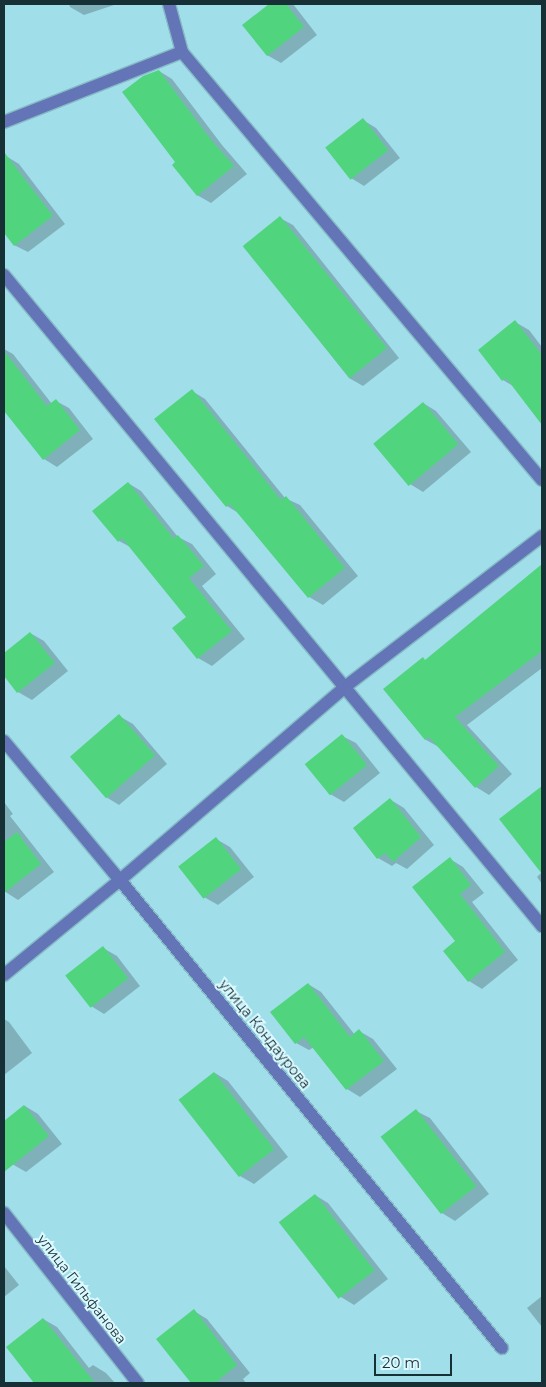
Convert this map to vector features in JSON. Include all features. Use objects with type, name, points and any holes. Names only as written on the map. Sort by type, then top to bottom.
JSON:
[{"type":"street","points":[[169,4],[182,52],[542,480]]},
{"type":"street","points":[[4,122],[182,52]]},
{"type":"street","points":[[4,275],[346,686],[542,926]]},
{"type":"street","points":[[4,975],[120,880],[346,686],[542,536]]},
{"type":"street","name":"улица Кондаурова","points":[[4,741],[120,880],[502,1348]]},
{"type":"street","name":"улица Гильфанова","points":[[4,1213],[138,1383]]},
{"type":"building","points":[[269,4],[286,4],[304,27],[267,56],[242,25]]},
{"type":"building","points":[[159,70],[208,136],[234,166],[197,196],[172,165],[175,162],[122,92],[143,76]]},
{"type":"building","points":[[363,118],[388,150],[350,180],[325,148]]},
{"type":"building","points":[[4,152],[53,216],[14,246],[4,233]]},
{"type":"building","points":[[280,216],[387,348],[350,378],[243,246]]},
{"type":"building","points":[[515,320],[542,355],[542,425],[506,378],[502,381],[478,350]]},
{"type":"building","points":[[4,351],[47,406],[56,399],[80,430],[43,460],[4,411]]},
{"type":"building","points":[[192,389],[281,500],[286,496],[345,568],[308,598],[230,504],[226,507],[154,419]]},
{"type":"building","points":[[423,402],[458,444],[409,486],[373,444]]},
{"type":"building","points":[[128,482],[174,539],[178,535],[204,566],[189,578],[232,631],[197,659],[172,628],[186,617],[122,538],[118,542],[92,511]]},
{"type":"building","points":[[542,564],[542,651],[455,717],[499,766],[475,788],[429,737],[425,740],[383,689],[423,657],[425,660]]},
{"type":"building","points":[[30,632],[55,663],[17,693],[4,676],[4,653]]},
{"type":"building","points":[[119,714],[155,756],[106,798],[70,757]]},
{"type":"building","points":[[342,734],[367,765],[330,795],[305,764]]},
{"type":"building","points":[[542,786],[542,874],[499,819]]},
{"type":"building","points":[[390,798],[421,837],[393,862],[385,853],[377,859],[353,828]]},
{"type":"building","points":[[17,832],[41,864],[4,893],[4,842]]},
{"type":"building","points":[[216,837],[241,869],[203,899],[178,867]]},
{"type":"building","points":[[450,857],[471,885],[460,894],[505,952],[468,982],[443,951],[455,941],[412,887]]},
{"type":"building","points":[[103,946],[128,978],[90,1008],[65,976]]},
{"type":"building","points":[[308,983],[350,1037],[359,1029],[384,1061],[346,1090],[304,1037],[295,1044],[270,1012]]},
{"type":"building","points":[[214,1072],[274,1149],[239,1177],[179,1100]]},
{"type":"building","points":[[24,1105],[49,1136],[4,1172],[4,1121]]},
{"type":"building","points":[[416,1109],[476,1186],[441,1214],[381,1137]]},
{"type":"building","points":[[315,1194],[375,1270],[338,1299],[279,1222]]},
{"type":"building","points":[[194,1309],[237,1365],[215,1383],[191,1383],[156,1339]]},
{"type":"building","points":[[43,1318],[95,1383],[34,1383],[6,1347]]}]
